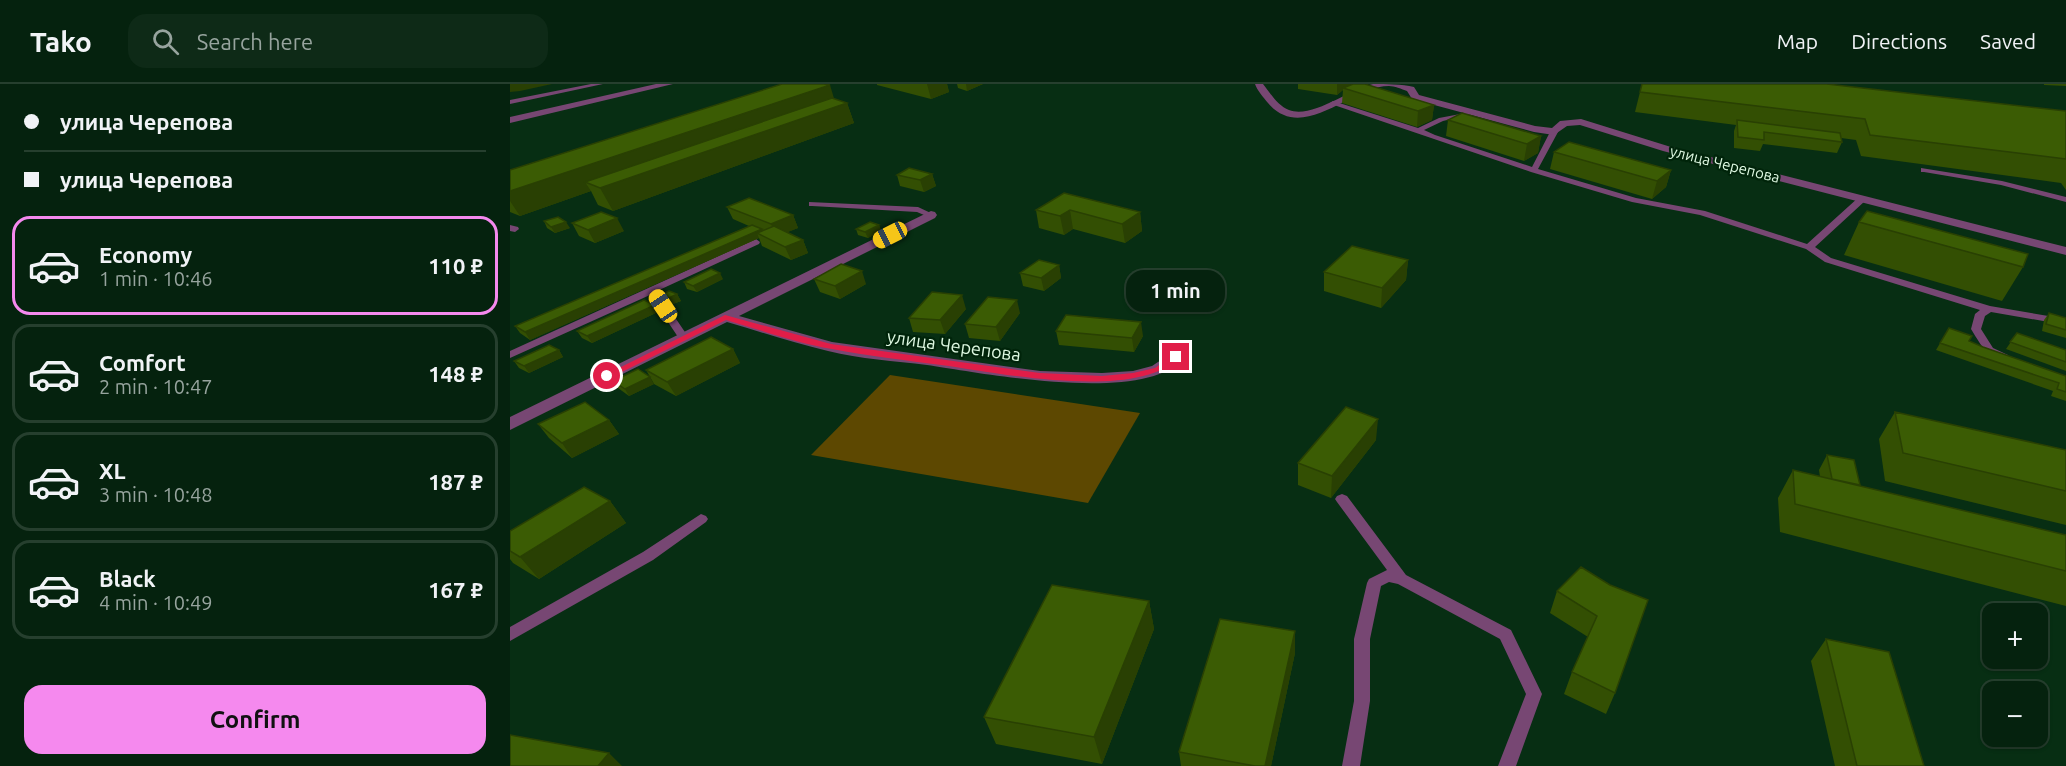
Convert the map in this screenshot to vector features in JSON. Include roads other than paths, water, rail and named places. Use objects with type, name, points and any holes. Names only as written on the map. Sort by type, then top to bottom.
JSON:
[{"type":"street","points":[[510,120],[668,84]]},
{"type":"street","points":[[1259,85],[1275,105],[1288,114],[1311,114],[1333,102],[1386,84]]},
{"type":"street","points":[[1393,84],[1411,89],[1415,97],[1554,132]]},
{"type":"street","name":"улица Черепова","points":[[1554,132],[1564,123],[1581,122],[1642,142],[2066,251]]},
{"type":"street","points":[[510,424],[931,215]]},
{"type":"street","name":"улица Черепова","points":[[725,317],[831,347],[1040,376],[1102,378],[1133,376],[1158,370],[1176,357]]},
{"type":"lane","points":[[510,102],[600,84]]},
{"type":"lane","points":[[1333,102],[1534,170],[1635,200],[1702,213],[1809,247],[1828,260],[1989,309],[2066,322]]},
{"type":"lane","points":[[1418,130],[1441,119],[1474,113]]},
{"type":"lane","points":[[1534,170],[1554,132]]},
{"type":"lane","points":[[1924,170],[2002,183],[2066,200]]},
{"type":"lane","points":[[1809,247],[1862,199]]},
{"type":"lane","points":[[812,204],[918,210],[931,215]]},
{"type":"lane","points":[[510,355],[756,242]]},
{"type":"lane","points":[[652,291],[684,338]]},
{"type":"lane","points":[[1989,309],[1980,314],[1976,329],[1989,350],[2011,358]]},
{"type":"lane","points":[[1342,499],[1401,579]]},
{"type":"lane","points":[[510,635],[648,556],[701,519]]},
{"type":"lane","points":[[1351,766],[1362,701],[1362,639],[1374,583],[1387,576],[1401,579],[1506,635],[1534,694],[1507,766]]}]
